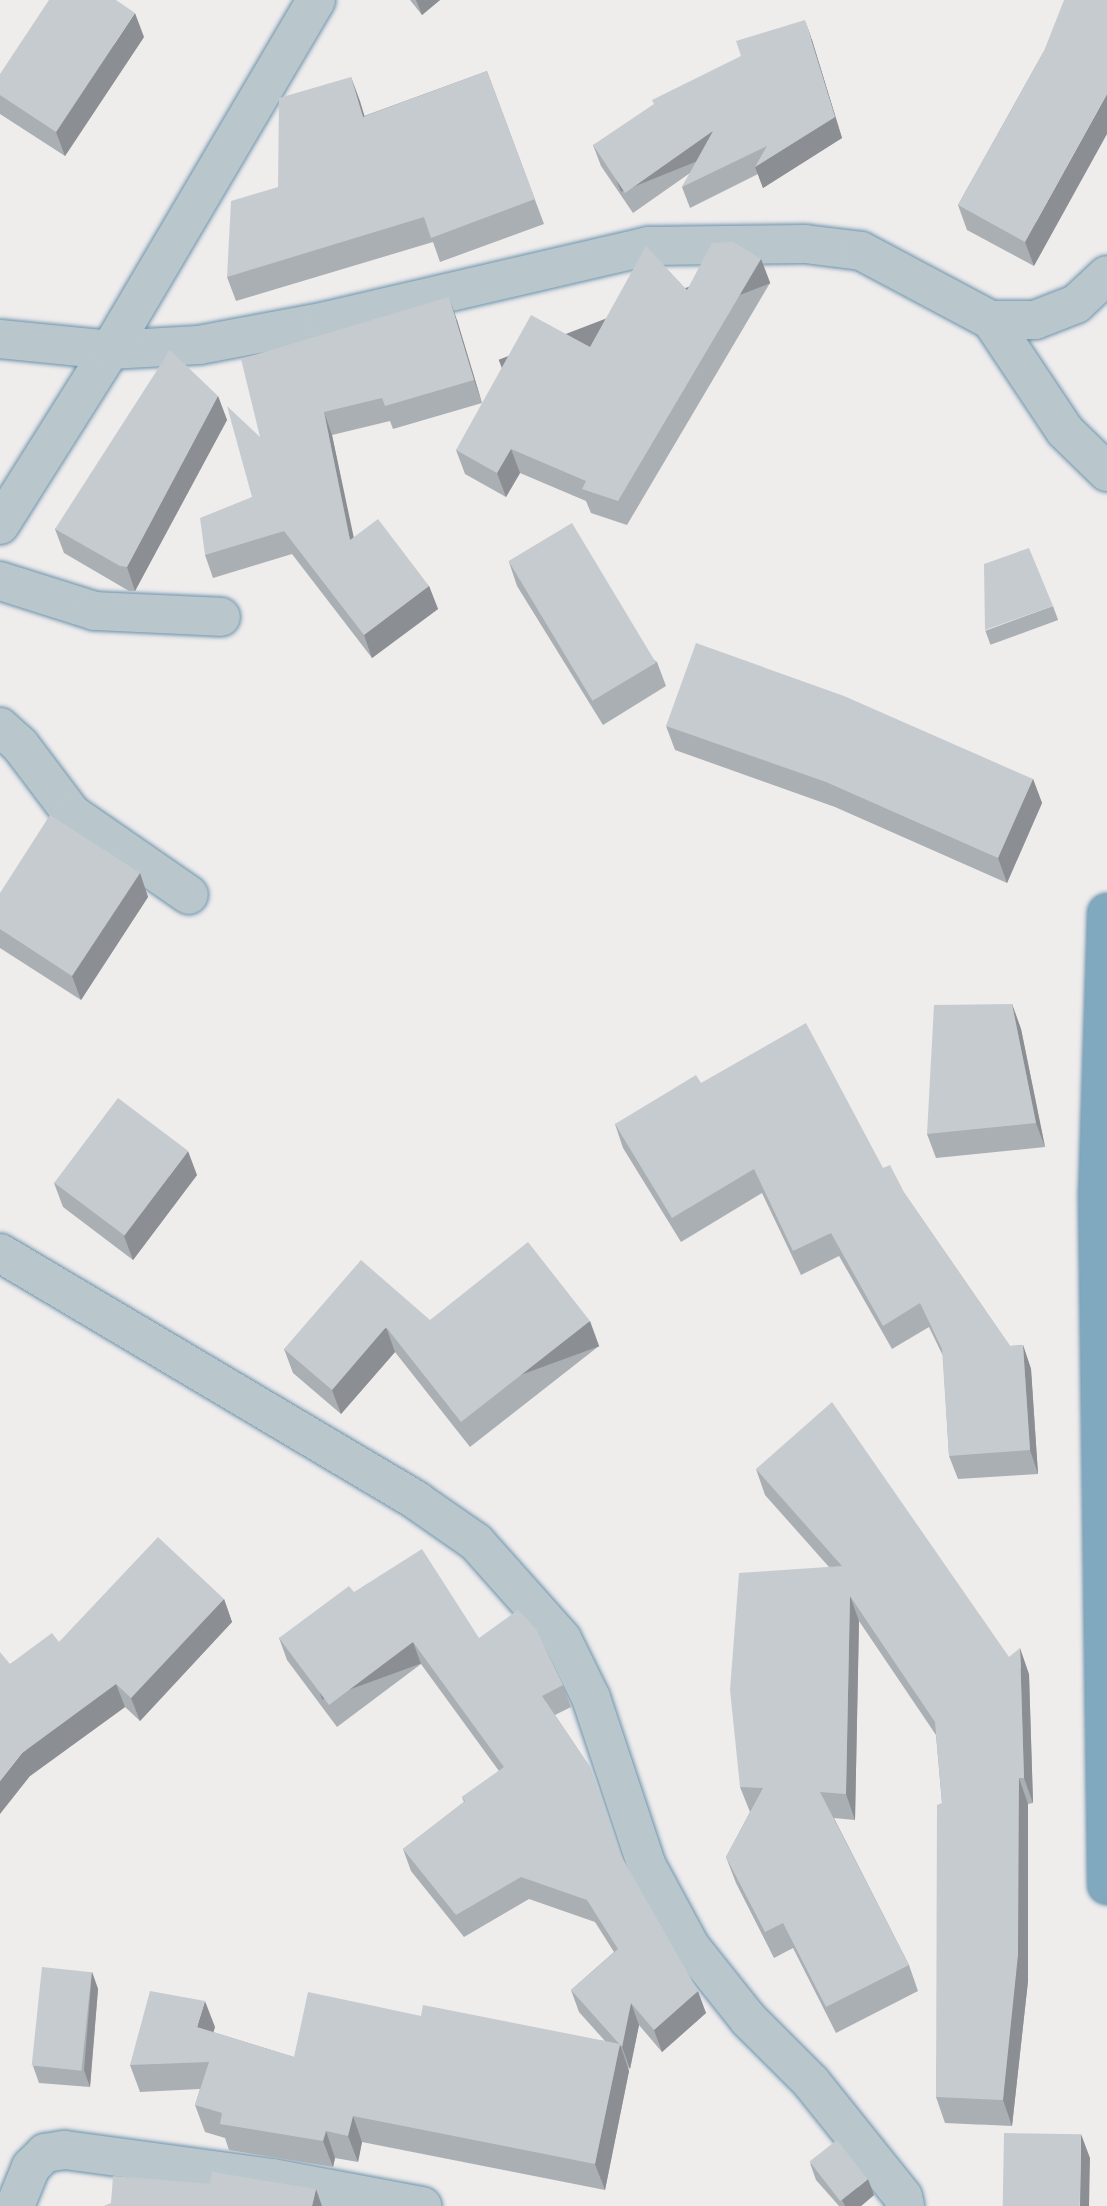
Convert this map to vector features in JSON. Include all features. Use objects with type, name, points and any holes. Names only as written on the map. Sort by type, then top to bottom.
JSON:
[{"type":"highway","points":[[1107,913],[1098,1193],[1107,1885]]},
{"type":"street","points":[[0,525],[110,350],[316,0]]},
{"type":"street","points":[[0,339],[110,350],[212,342],[326,321],[648,246],[715,242],[805,244],[861,251],[991,320],[1035,320],[1076,304],[1107,275]]},
{"type":"street","points":[[991,320],[1065,431],[1107,472]]},
{"type":"street","points":[[0,581],[95,611],[221,617]]},
{"type":"street","points":[[0,727],[20,745],[72,814],[189,895]]},
{"type":"street","points":[[0,1253],[417,1501],[484,1550],[562,1639],[591,1698],[646,1866],[690,1946],[748,2019],[811,2082],[903,2197],[905,2206]]},
{"type":"street","points":[[15,2206],[31,2168],[45,2153],[65,2150],[272,2178],[422,2206]]},
{"type":"building","points":[[49,0],[116,0],[135,13],[56,132],[0,95],[0,74]]},
{"type":"building","points":[[1064,0],[1107,0],[1107,94],[1025,242],[958,205],[1044,51]]},
{"type":"building","points":[[805,20],[835,117],[755,167],[767,146],[682,187],[713,131],[625,193],[593,145],[654,104],[652,100],[741,56],[736,41]]},
{"type":"building","points":[[487,71],[535,199],[431,238],[424,217],[227,277],[231,201],[278,187],[279,98],[351,77],[363,117]]},
{"type":"building","points":[[733,242],[761,259],[618,501],[582,489],[586,481],[511,449],[497,473],[456,450],[531,315],[590,347],[646,246],[687,290],[712,243]]},
{"type":"building","points":[[449,297],[474,380],[385,406],[382,398],[324,412],[350,540],[378,519],[429,586],[364,635],[284,531],[205,555],[200,518],[252,497],[227,406],[260,437],[241,359]]},
{"type":"building","points":[[170,350],[218,396],[127,567],[120,566],[55,529]]},
{"type":"building","points":[[572,523],[656,663],[593,701],[509,561]]},
{"type":"building","points":[[1029,548],[1053,606],[985,630],[984,564]]},
{"type":"building","points":[[696,643],[844,696],[1033,779],[998,858],[826,782],[666,726]]},
{"type":"building","points":[[50,815],[140,873],[72,976],[0,929],[0,893]]},
{"type":"building","points":[[1012,1004],[1036,1123],[927,1134],[934,1005]]},
{"type":"building","points":[[806,1023],[883,1168],[890,1165],[905,1194],[1010,1346],[1023,1345],[1030,1450],[949,1456],[942,1349],[920,1303],[883,1326],[831,1233],[793,1251],[754,1169],[672,1218],[615,1124],[696,1075],[701,1083]]},
{"type":"building","points":[[118,1098],[188,1151],[124,1236],[54,1183]]},
{"type":"building","points":[[528,1242],[590,1321],[461,1422],[386,1327],[332,1390],[284,1349],[361,1260],[430,1320]]},
{"type":"building","points":[[832,1402],[1009,1657],[1020,1648],[1024,1778],[1019,1778],[1018,1955],[1003,2100],[936,2097],[937,1805],[942,1803],[935,1722],[850,1596],[846,1794],[820,1792],[909,1965],[826,2007],[783,1923],[765,1932],[726,1857],[763,1788],[740,1787],[730,1690],[739,1573],[842,1566],[756,1469]]},
{"type":"building","points":[[158,1537],[224,1599],[131,1698],[116,1684],[22,1753],[0,1781],[0,1652],[10,1664],[52,1633],[59,1642]]},
{"type":"building","points":[[422,1549],[479,1638],[518,1610],[536,1629],[563,1685],[542,1696],[590,1767],[620,1854],[698,1991],[654,2030],[631,2003],[622,2047],[571,1990],[618,1949],[587,1900],[521,1877],[456,1915],[403,1849],[465,1801],[462,1797],[504,1767],[413,1642],[329,1705],[279,1638],[349,1586],[354,1592]]},
{"type":"building","points":[[42,1967],[92,1972],[81,2071],[32,2065]]},
{"type":"building","points":[[150,1991],[205,2001],[197,2027],[294,2057],[308,1992],[421,2016],[423,2005],[620,2044],[595,2164],[353,2116],[348,2136],[326,2131],[323,2141],[220,2124],[222,2113],[195,2105],[209,2062],[130,2065]]},
{"type":"building","points":[[1004,2133],[1081,2134],[1080,2206],[1003,2206]]},
{"type":"building","points":[[837,2140],[868,2179],[840,2201],[809,2162]]},
{"type":"building","points":[[212,2172],[316,2189],[312,2206],[104,2206],[111,2203],[113,2176],[210,2184]]}]
